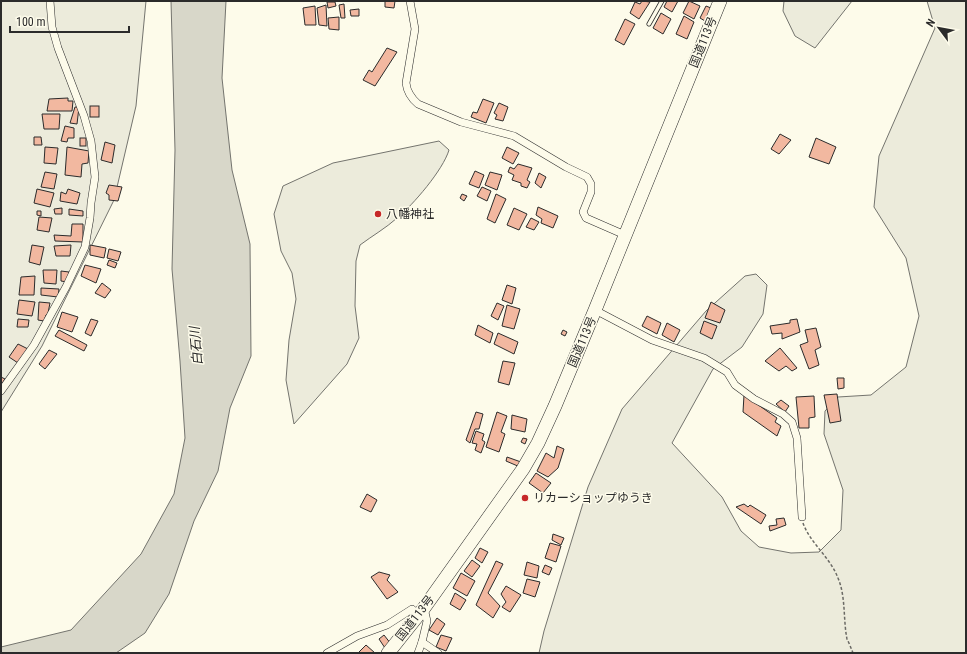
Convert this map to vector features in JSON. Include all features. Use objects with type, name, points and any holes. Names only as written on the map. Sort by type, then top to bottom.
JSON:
[{"type":"highway","name":"国道113号","points":[[388,653],[421,611],[523,469],[538,443],[595,310],[720,1]]},
{"type":"street","points":[[1,391],[31,350],[66,287],[85,247],[90,218],[95,177],[91,141],[84,116],[58,48],[52,27],[50,1]]},
{"type":"street","points":[[410,1],[415,29],[406,83],[407,90],[412,99],[418,104],[461,122],[514,136],[566,167],[587,177],[591,184],[590,192],[583,212],[586,218],[625,235]]},
{"type":"street","points":[[595,310],[652,340],[704,358],[727,372],[735,385],[754,399],[788,418],[792,422],[797,438],[802,517]]},
{"type":"street","points":[[327,653],[357,636],[387,625],[412,609],[421,611],[427,621],[418,653]]},
{"type":"street","points":[[422,642],[438,653]]},
{"type":"lane","points":[[649,24],[662,1]]},
{"type":"path","points":[[802,517],[807,533],[826,556],[838,576],[842,588],[847,639],[853,653]]},
{"type":"shaded area","points":[[1,1],[146,1],[136,106],[114,200],[42,346],[1,412]]},
{"type":"shaded area","points":[[784,1],[852,1],[815,48],[795,36],[783,11]]},
{"type":"shaded area","points":[[927,1],[966,1],[966,653],[539,653],[544,631],[588,487],[622,409],[706,311],[745,276],[756,274],[767,285],[763,314],[742,347],[713,369],[672,443],[722,497],[741,531],[759,547],[791,553],[819,552],[841,530],[843,490],[824,434],[825,411],[838,397],[871,395],[906,367],[919,316],[906,258],[874,207],[879,156],[935,28]]},
{"type":"shaded area","points":[[439,141],[449,150],[441,167],[427,187],[397,218],[384,229],[360,245],[356,261],[355,306],[359,338],[347,364],[294,424],[286,380],[289,340],[296,299],[292,273],[281,251],[274,214],[283,186],[333,163]]},
{"type":"water","name":"白石川","points":[[171,1],[226,1],[222,78],[232,170],[250,244],[251,356],[230,408],[218,471],[194,521],[169,594],[145,633],[116,653],[1,653],[1,647],[71,630],[141,554],[174,494],[185,438],[172,269],[175,150]]},
{"type":"building","points":[[385,1],[395,1],[394,8],[385,7]]},
{"type":"building","points":[[642,1],[650,2],[639,19],[630,13],[635,2],[640,4]]},
{"type":"building","points":[[667,1],[678,1],[672,12],[664,7]]},
{"type":"building","points":[[689,1],[700,6],[694,19],[683,13]]},
{"type":"building","points":[[327,2],[335,2],[336,6],[328,8]]},
{"type":"building","points":[[344,4],[345,18],[341,18],[339,5]]},
{"type":"building","points":[[326,5],[327,26],[319,25],[317,8]]},
{"type":"building","points":[[315,6],[316,25],[305,25],[303,8]]},
{"type":"building","points":[[706,6],[711,8],[705,21],[700,18]]},
{"type":"building","points":[[359,9],[359,16],[351,16],[350,10]]},
{"type":"building","points":[[661,13],[671,19],[663,34],[653,28]]},
{"type":"building","points":[[684,16],[694,22],[687,39],[676,34]]},
{"type":"building","points":[[339,17],[339,30],[329,29],[328,18]]},
{"type":"building","points":[[625,19],[635,24],[624,45],[615,40]]},
{"type":"building","points":[[387,48],[397,52],[375,86],[363,80],[369,70],[372,72]]},
{"type":"building","points":[[68,98],[68,101],[73,101],[72,111],[47,111],[49,99]]},
{"type":"building","points":[[483,99],[494,103],[486,123],[471,117],[473,112],[477,113]]},
{"type":"building","points":[[499,103],[508,107],[503,121],[495,119],[497,115],[494,113]]},
{"type":"building","points":[[90,106],[99,106],[99,117],[90,117]]},
{"type":"building","points":[[75,107],[79,107],[77,124],[70,123]]},
{"type":"building","points":[[42,114],[60,114],[59,129],[44,129]]},
{"type":"building","points":[[65,126],[74,128],[74,138],[68,138],[67,142],[61,141]]},
{"type":"building","points":[[780,134],[791,140],[779,154],[771,149]]},
{"type":"building","points":[[34,137],[41,137],[42,145],[34,145]]},
{"type":"building","points":[[80,138],[86,138],[86,146],[80,146]]},
{"type":"building","points":[[816,138],[836,147],[829,164],[809,157]]},
{"type":"building","points":[[105,142],[115,145],[112,163],[101,160]]},
{"type":"building","points":[[45,147],[58,148],[56,164],[44,163]]},
{"type":"building","points":[[67,147],[89,151],[88,163],[82,164],[81,177],[65,175]]},
{"type":"building","points":[[507,147],[519,153],[513,164],[502,158]]},
{"type":"building","points":[[518,164],[532,168],[527,180],[530,182],[527,188],[521,186],[521,183],[512,180],[514,175],[508,172],[510,167],[514,169]]},
{"type":"building","points":[[475,171],[484,175],[479,188],[469,184]]},
{"type":"building","points":[[45,172],[57,174],[54,189],[41,187]]},
{"type":"building","points":[[490,172],[502,175],[497,190],[485,185]]},
{"type":"building","points":[[539,173],[546,177],[541,188],[535,183]]},
{"type":"building","points":[[109,185],[122,187],[118,201],[109,200],[109,195],[106,193]]},
{"type":"building","points":[[482,187],[491,191],[487,201],[477,196]]},
{"type":"building","points":[[37,189],[54,193],[50,207],[34,203]]},
{"type":"building","points":[[68,189],[80,193],[77,204],[60,201],[61,192],[66,194]]},
{"type":"building","points":[[462,194],[467,196],[464,201],[460,198]]},
{"type":"building","points":[[496,194],[506,199],[495,223],[487,219]]},
{"type":"building","points":[[538,207],[558,216],[553,228],[541,223],[542,219],[536,215]]},
{"type":"building","points":[[62,208],[62,214],[55,214],[54,209]]},
{"type":"building","points":[[514,208],[527,214],[519,230],[507,225]]},
{"type":"building","points":[[69,209],[83,211],[83,216],[69,215]]},
{"type":"building","points":[[37,211],[41,211],[41,216],[37,215]]},
{"type":"building","points":[[39,217],[52,218],[49,232],[37,230]]},
{"type":"building","points":[[531,218],[539,222],[534,230],[526,227]]},
{"type":"building","points":[[72,224],[83,224],[83,242],[55,241],[54,235],[71,236]]},
{"type":"building","points":[[32,245],[44,247],[40,265],[29,262]]},
{"type":"building","points":[[71,245],[70,256],[56,256],[54,246]]},
{"type":"building","points":[[90,245],[106,248],[104,258],[90,255]]},
{"type":"building","points":[[109,249],[121,252],[118,261],[107,258]]},
{"type":"building","points":[[109,260],[117,263],[115,268],[107,265]]},
{"type":"building","points":[[85,265],[101,269],[96,283],[81,276]]},
{"type":"building","points":[[43,270],[57,270],[56,284],[44,283]]},
{"type":"building","points":[[61,271],[69,272],[67,282],[61,281]]},
{"type":"building","points":[[35,276],[34,295],[19,295],[21,277]]},
{"type":"building","points":[[102,283],[111,290],[105,298],[95,293]]},
{"type":"building","points":[[507,285],[516,288],[512,304],[502,300]]},
{"type":"building","points":[[41,288],[59,289],[58,297],[41,295]]},
{"type":"building","points":[[19,300],[35,302],[32,316],[17,314]]},
{"type":"building","points":[[39,302],[50,303],[48,313],[44,321],[38,320]]},
{"type":"building","points":[[711,302],[725,310],[720,323],[705,318]]},
{"type":"building","points":[[497,303],[504,306],[498,320],[491,316]]},
{"type":"building","points":[[507,305],[520,309],[514,329],[502,326]]},
{"type":"building","points":[[62,312],[78,317],[72,332],[57,327]]},
{"type":"building","points":[[647,316],[661,323],[657,334],[642,326]]},
{"type":"building","points":[[18,319],[29,320],[28,327],[17,327]]},
{"type":"building","points":[[91,319],[98,321],[91,336],[85,333]]},
{"type":"building","points":[[797,319],[800,332],[782,339],[782,333],[772,334],[770,326],[790,323],[790,320]]},
{"type":"building","points":[[704,321],[717,326],[712,339],[700,333]]},
{"type":"building","points":[[667,323],[680,330],[674,342],[662,335]]},
{"type":"building","points":[[478,325],[493,333],[490,343],[475,335]]},
{"type":"building","points":[[816,328],[821,347],[815,350],[819,365],[809,369],[800,345],[808,342],[805,330]]},
{"type":"building","points":[[59,330],[87,345],[84,351],[55,336]]},
{"type":"building","points":[[563,330],[567,332],[565,336],[561,334]]},
{"type":"building","points":[[498,333],[518,342],[514,354],[494,344]]},
{"type":"building","points":[[18,344],[28,349],[18,363],[9,357]]},
{"type":"building","points":[[780,348],[797,368],[792,371],[786,366],[779,371],[765,361]]},
{"type":"building","points":[[49,350],[57,354],[45,369],[39,364]]},
{"type":"building","points":[[503,361],[515,363],[509,385],[498,382]]},
{"type":"building","points":[[1,377],[5,379],[1,385]]},
{"type":"building","points":[[837,378],[844,378],[844,388],[838,389]]},
{"type":"building","points":[[837,394],[841,421],[830,423],[824,395]]},
{"type":"building","points":[[744,395],[777,418],[775,422],[781,426],[777,436],[743,412]]},
{"type":"building","points":[[814,396],[815,417],[809,418],[809,428],[799,428],[796,397]]},
{"type":"building","points":[[781,400],[789,406],[785,412],[776,404]]},
{"type":"building","points":[[476,412],[483,414],[479,429],[475,429],[470,443],[466,440]]},
{"type":"building","points":[[497,412],[507,416],[501,432],[505,434],[499,452],[486,447]]},
{"type":"building","points":[[512,415],[527,419],[525,432],[511,429]]},
{"type":"building","points":[[476,431],[484,434],[482,440],[485,442],[481,453],[475,450],[477,444],[472,443]]},
{"type":"building","points":[[523,438],[527,439],[525,444],[521,442]]},
{"type":"building","points":[[557,446],[564,449],[558,468],[548,477],[537,471],[546,453],[554,458]]},
{"type":"building","points":[[507,457],[521,462],[520,467],[506,461]]},
{"type":"building","points":[[536,473],[551,483],[543,493],[529,483]]},
{"type":"building","points":[[367,494],[377,500],[371,512],[360,507]]},
{"type":"building","points":[[744,504],[748,507],[750,505],[766,515],[761,524],[736,507]]},
{"type":"building","points":[[784,518],[786,525],[770,531],[769,526],[777,525],[776,519]]},
{"type":"building","points":[[553,534],[564,538],[561,545],[552,540]]},
{"type":"building","points":[[550,543],[561,546],[556,562],[545,558]]},
{"type":"building","points":[[480,548],[488,552],[482,563],[475,558]]},
{"type":"building","points":[[472,560],[480,566],[472,577],[464,571]]},
{"type":"building","points":[[496,561],[503,564],[488,593],[500,606],[493,618],[476,605]]},
{"type":"building","points":[[527,562],[539,566],[537,578],[524,575]]},
{"type":"building","points":[[545,565],[552,568],[549,575],[542,572]]},
{"type":"building","points":[[379,572],[390,575],[387,580],[398,592],[387,599],[371,577]]},
{"type":"building","points":[[461,573],[475,581],[467,596],[453,588]]},
{"type":"building","points":[[527,579],[540,582],[535,597],[523,593]]},
{"type":"building","points":[[506,586],[521,595],[510,612],[502,607],[506,602],[501,594]]},
{"type":"building","points":[[455,593],[466,600],[460,610],[450,604]]},
{"type":"building","points":[[437,618],[445,624],[438,635],[429,630]]},
{"type":"building","points":[[384,635],[391,644],[385,648],[379,639]]},
{"type":"building","points":[[441,635],[452,638],[446,651],[436,647]]},
{"type":"building","points":[[366,645],[375,653],[358,653]]},
{"type":"place","name":"八幡神社","points":[[378,214]]},
{"type":"place","name":"リカーショップゆうき","points":[[525,498]]}]
